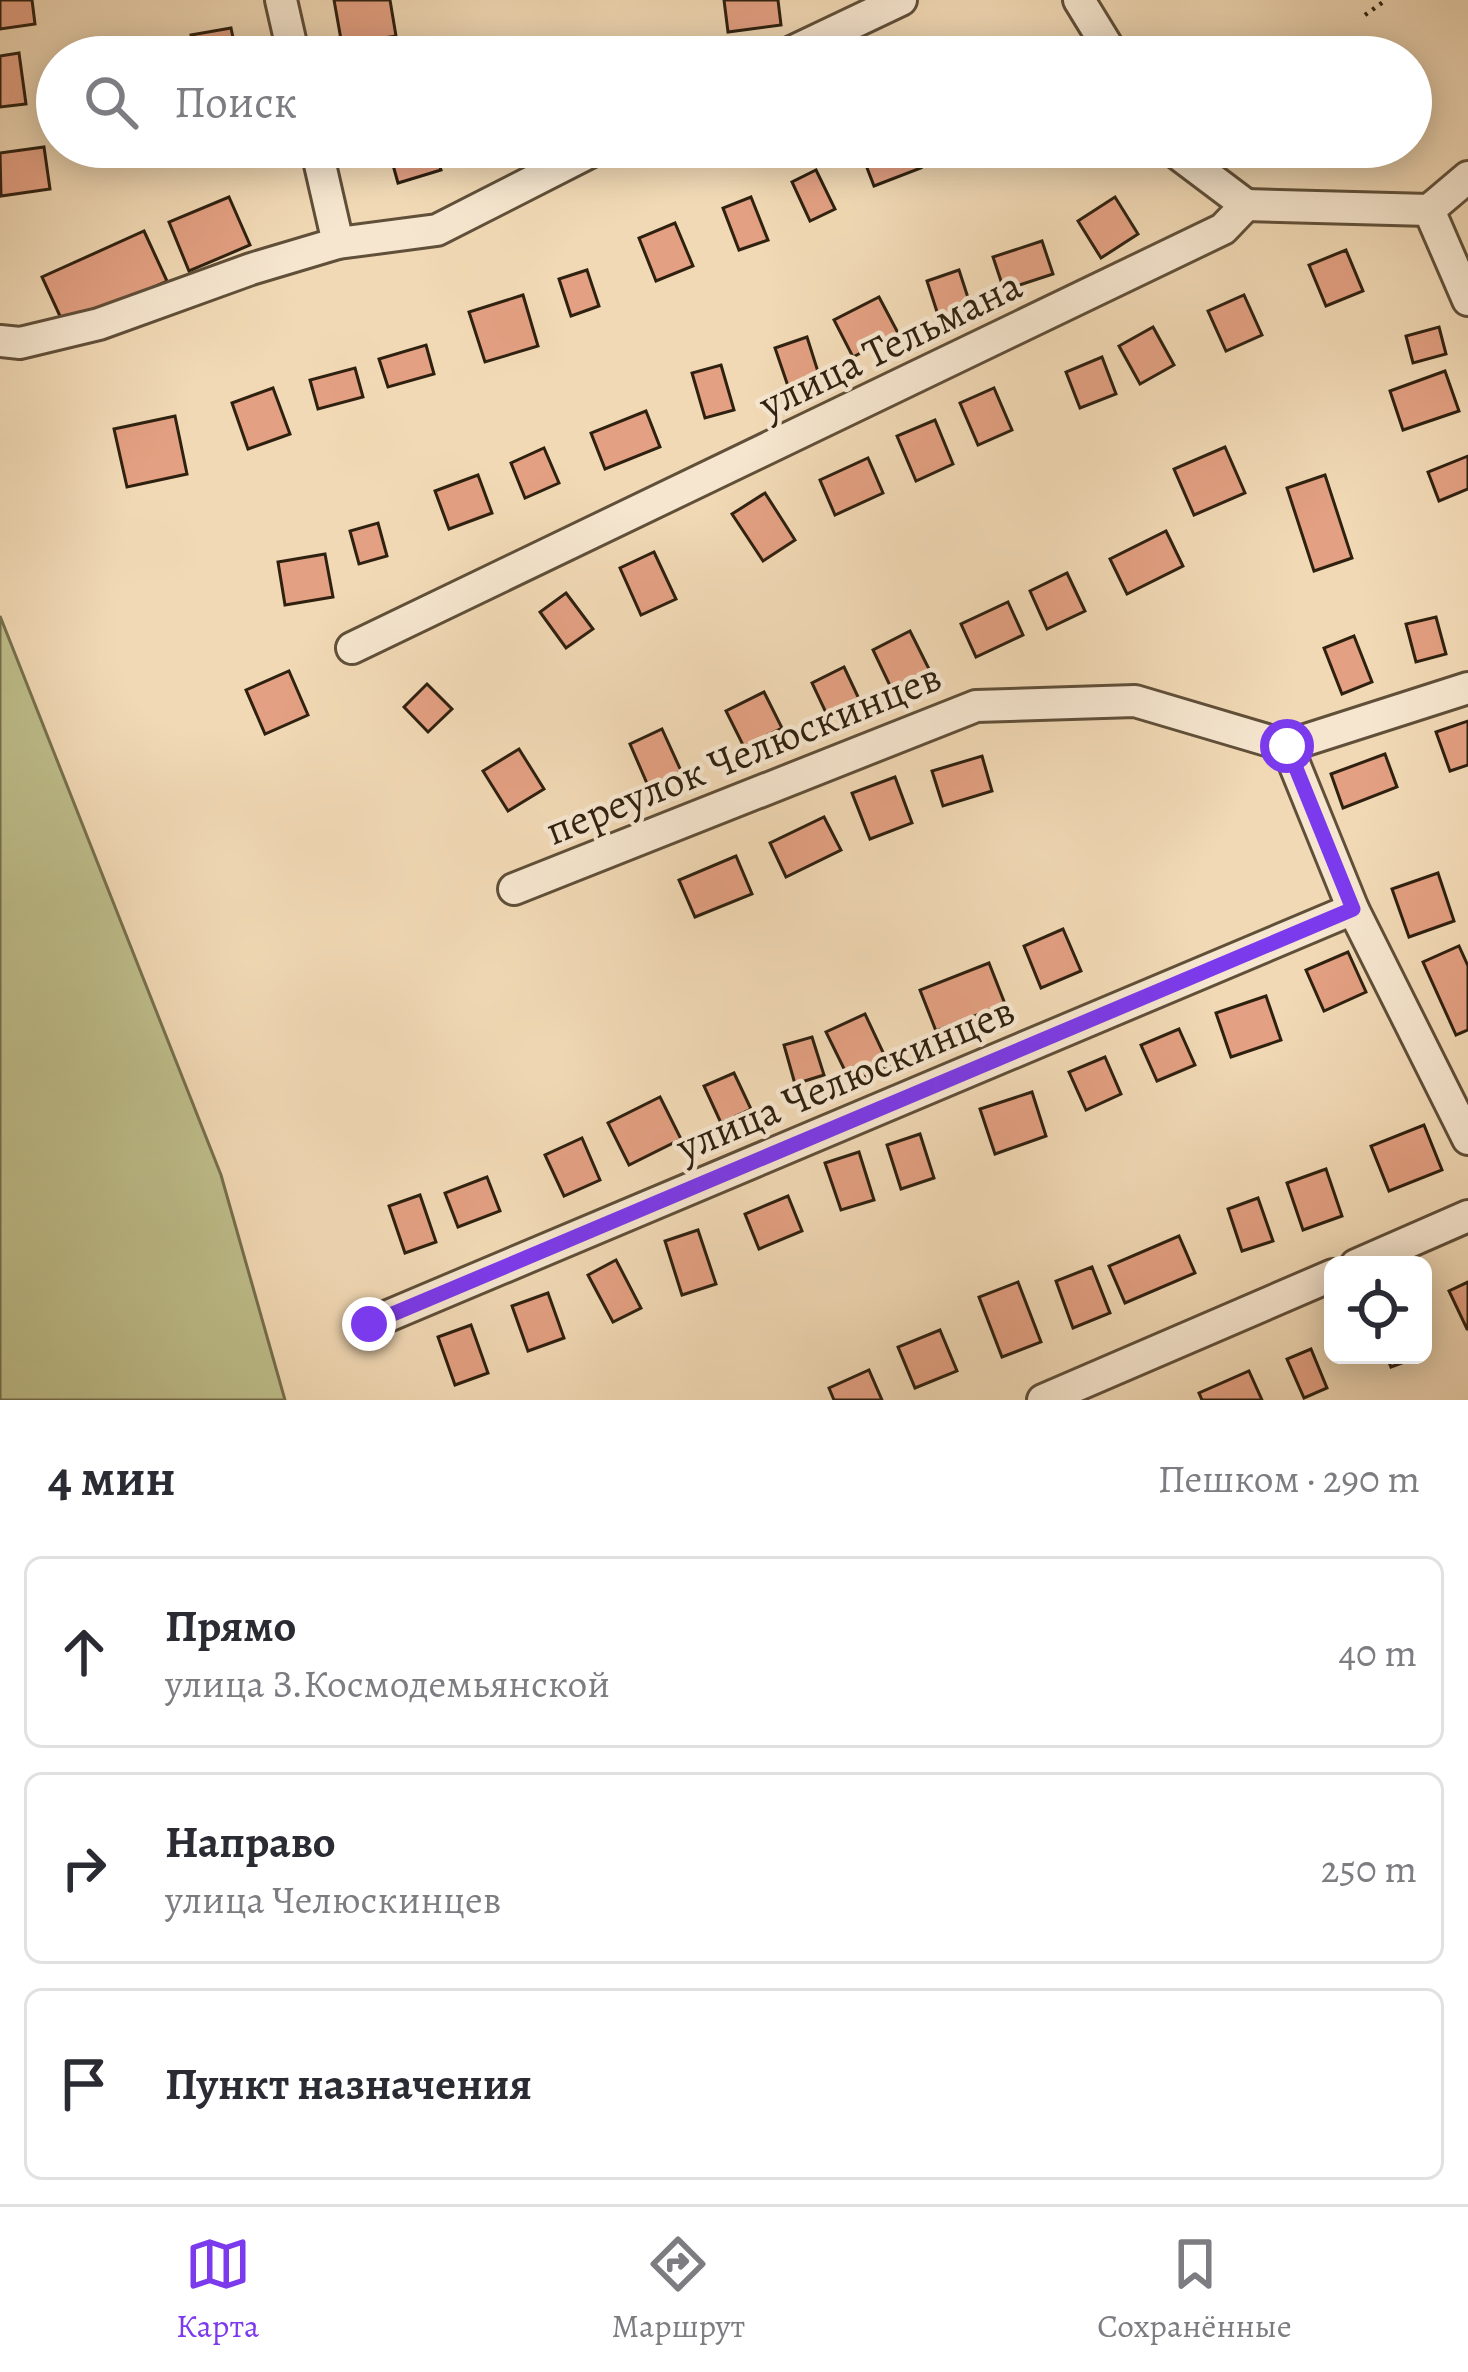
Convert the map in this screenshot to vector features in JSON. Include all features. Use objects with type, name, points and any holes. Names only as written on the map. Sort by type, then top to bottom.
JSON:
[{"type":"street","points":[[281,0],[289,36]]},
{"type":"street","points":[[825,36],[901,0]]},
{"type":"street","points":[[1079,0],[1101,36]]},
{"type":"street","points":[[321,168],[338,243]]},
{"type":"street","points":[[0,341],[20,343],[99,324],[338,243],[437,230],[559,168]]},
{"type":"street","points":[[1197,168],[1246,205],[1430,210],[1468,177]]},
{"type":"street","name":"улица Тельмана","points":[[352,649],[1223,229],[1246,205]]},
{"type":"street","points":[[1430,210],[1468,300]]},
{"type":"street","points":[[1468,688],[1287,746],[1353,909],[1468,1139]]},
{"type":"street","name":"переулок Челюскинцев","points":[[514,889],[976,706],[1135,701],[1287,746]]},
{"type":"street","name":"улица Челюскинцев","points":[[369,1324],[1353,909]]},
{"type":"street","points":[[1376,1256],[1468,1216]]},
{"type":"street","points":[[1043,1400],[1324,1279]]},
{"type":"path","points":[[1365,15],[1386,0]]},
{"type":"green space","points":[[0,616],[221,1175],[285,1400],[0,1400]]},
{"type":"building","points":[[0,0],[32,0],[35,24],[0,29]]},
{"type":"building","points":[[334,0],[390,0],[396,36],[340,36]]},
{"type":"building","points":[[724,0],[778,0],[781,25],[728,32]]},
{"type":"building","points":[[231,28],[233,36],[191,36]]},
{"type":"building","points":[[19,53],[26,104],[0,107],[0,56]]},
{"type":"building","points":[[36,148],[36,168],[47,168],[50,189],[1,196],[0,153]]},
{"type":"building","points":[[394,168],[440,168],[441,170],[398,183]]},
{"type":"building","points":[[867,168],[921,168],[874,186]]},
{"type":"building","points":[[816,170],[835,209],[810,221],[792,182]]},
{"type":"building","points":[[229,197],[250,245],[189,271],[169,222]]},
{"type":"building","points":[[751,197],[768,240],[739,250],[723,208]]},
{"type":"building","points":[[1115,197],[1138,234],[1101,258],[1078,221]]},
{"type":"building","points":[[675,223],[693,266],[656,281],[639,238]]},
{"type":"building","points":[[144,231],[167,281],[65,327],[42,277]]},
{"type":"building","points":[[1042,241],[1053,274],[1004,290],[993,257]]},
{"type":"building","points":[[1346,250],[1363,291],[1326,306],[1309,265]]},
{"type":"building","points":[[587,270],[599,306],[571,316],[559,279]]},
{"type":"building","points":[[959,270],[972,310],[940,321],[927,281]]},
{"type":"building","points":[[523,295],[538,346],[485,362],[469,312]]},
{"type":"building","points":[[1244,295],[1262,335],[1226,351],[1208,311]]},
{"type":"building","points":[[879,297],[898,333],[853,357],[834,320]]},
{"type":"building","points":[[1153,327],[1174,365],[1140,384],[1119,346]]},
{"type":"building","points":[[1439,327],[1446,354],[1413,363],[1406,336]]},
{"type":"building","points":[[807,337],[820,378],[789,389],[775,348]]},
{"type":"building","points":[[426,345],[434,374],[388,387],[379,359]]},
{"type":"building","points":[[1102,357],[1116,394],[1080,408],[1066,372]]},
{"type":"building","points":[[721,365],[734,410],[705,418],[692,373]]},
{"type":"building","points":[[355,368],[363,397],[318,409],[310,380]]},
{"type":"building","points":[[1445,371],[1459,411],[1403,430],[1390,391]]},
{"type":"building","points":[[273,388],[290,434],[248,449],[232,403]]},
{"type":"building","points":[[994,388],[1012,430],[978,445],[960,403]]},
{"type":"building","points":[[646,411],[660,447],[605,469],[591,433]]},
{"type":"building","points":[[175,416],[187,474],[127,487],[114,429]]},
{"type":"building","points":[[935,420],[953,464],[916,481],[897,436]]},
{"type":"building","points":[[1225,447],[1245,493],[1194,515],[1174,469]]},
{"type":"building","points":[[544,448],[559,483],[525,498],[511,463]]},
{"type":"building","points":[[1468,456],[1468,489],[1439,501],[1428,472]]},
{"type":"building","points":[[868,458],[883,493],[835,515],[820,480]]},
{"type":"building","points":[[478,475],[492,513],[449,529],[435,491]]},
{"type":"building","points":[[1325,475],[1352,558],[1314,571],[1287,488]]},
{"type":"building","points":[[765,493],[795,540],[763,561],[732,514]]},
{"type":"building","points":[[378,523],[387,556],[359,564],[350,531]]},
{"type":"building","points":[[1166,531],[1183,566],[1127,594],[1110,559]]},
{"type":"building","points":[[654,552],[676,599],[641,615],[620,568]]},
{"type":"building","points":[[325,554],[333,597],[285,605],[278,562]]},
{"type":"building","points":[[1067,573],[1085,611],[1047,629],[1030,591]]},
{"type":"building","points":[[566,593],[593,629],[566,648],[540,612]]},
{"type":"building","points":[[1008,602],[1023,635],[976,657],[961,624]]},
{"type":"building","points":[[1436,617],[1446,654],[1416,662],[1406,624]]},
{"type":"building","points":[[910,631],[931,673],[893,692],[873,650]]},
{"type":"building","points":[[1354,636],[1372,682],[1342,694],[1324,648]]},
{"type":"building","points":[[844,667],[860,701],[828,717],[812,683]]},
{"type":"building","points":[[289,671],[308,715],[265,734],[246,690]]},
{"type":"building","points":[[427,684],[452,709],[428,732],[404,707]]},
{"type":"building","points":[[764,692],[782,728],[744,747],[726,711]]},
{"type":"building","points":[[1468,721],[1468,765],[1450,771],[1436,732]]},
{"type":"building","points":[[662,729],[682,773],[649,788],[630,744]]},
{"type":"building","points":[[519,749],[544,789],[508,811],[483,771]]},
{"type":"building","points":[[1385,754],[1397,787],[1343,808],[1331,774]]},
{"type":"building","points":[[982,756],[992,791],[943,806],[932,771]]},
{"type":"building","points":[[895,777],[912,823],[870,839],[852,793]]},
{"type":"building","points":[[824,817],[841,850],[786,877],[770,843]]},
{"type":"building","points":[[736,856],[752,894],[695,917],[679,880]]},
{"type":"building","points":[[1438,873],[1454,921],[1409,937],[1392,889]]},
{"type":"building","points":[[1063,929],[1081,971],[1041,988],[1024,946]]},
{"type":"building","points":[[1459,946],[1468,966],[1468,1030],[1456,1035],[1423,962]]},
{"type":"building","points":[[1348,952],[1366,992],[1324,1011],[1306,970]]},
{"type":"building","points":[[989,963],[1005,1004],[936,1031],[920,990]]},
{"type":"building","points":[[1266,996],[1281,1040],[1231,1057],[1216,1013]]},
{"type":"building","points":[[865,1014],[889,1065],[851,1083],[826,1032]]},
{"type":"building","points":[[1179,1029],[1195,1065],[1157,1081],[1141,1045]]},
{"type":"building","points":[[812,1037],[824,1075],[795,1084],[784,1045]]},
{"type":"building","points":[[1105,1057],[1121,1094],[1086,1110],[1069,1072]]},
{"type":"building","points":[[734,1073],[751,1109],[721,1123],[704,1086]]},
{"type":"building","points":[[1032,1092],[1046,1136],[995,1154],[980,1109]]},
{"type":"building","points":[[660,1097],[681,1139],[629,1165],[608,1123]]},
{"type":"building","points":[[1424,1125],[1442,1170],[1389,1191],[1371,1146]]},
{"type":"building","points":[[920,1134],[934,1178],[901,1189],[887,1145]]},
{"type":"building","points":[[582,1138],[600,1180],[564,1196],[545,1155]]},
{"type":"building","points":[[859,1152],[874,1200],[841,1210],[825,1163]]},
{"type":"building","points":[[1326,1169],[1342,1216],[1303,1230],[1287,1183]]},
{"type":"building","points":[[487,1177],[500,1211],[458,1227],[445,1193]]},
{"type":"building","points":[[420,1195],[436,1242],[405,1253],[389,1206]]},
{"type":"building","points":[[788,1196],[802,1231],[759,1249],[745,1214]]},
{"type":"building","points":[[1258,1198],[1273,1241],[1242,1251],[1228,1209]]},
{"type":"building","points":[[698,1230],[716,1284],[682,1295],[665,1241]]},
{"type":"building","points":[[1179,1236],[1195,1273],[1125,1303],[1109,1266]]},
{"type":"building","points":[[616,1260],[641,1308],[613,1322],[588,1275]]},
{"type":"building","points":[[1092,1267],[1110,1313],[1073,1328],[1056,1281]]},
{"type":"building","points":[[1018,1282],[1041,1342],[1002,1357],[979,1297]]},
{"type":"building","points":[[1468,1282],[1468,1329],[1467,1329],[1449,1291]]},
{"type":"building","points":[[548,1293],[564,1338],[528,1351],[512,1306]]},
{"type":"building","points":[[471,1325],[488,1373],[455,1385],[438,1337]]},
{"type":"building","points":[[940,1330],[957,1371],[915,1388],[898,1347]]},
{"type":"building","points":[[1311,1349],[1327,1388],[1304,1398],[1287,1359]]},
{"type":"building","points":[[869,1370],[882,1400],[834,1400],[829,1388]]},
{"type":"building","points":[[1249,1371],[1262,1400],[1202,1400],[1199,1393]]},
{"type":"route","points":[[369,1324],[1353,909],[1287,746]]}]
